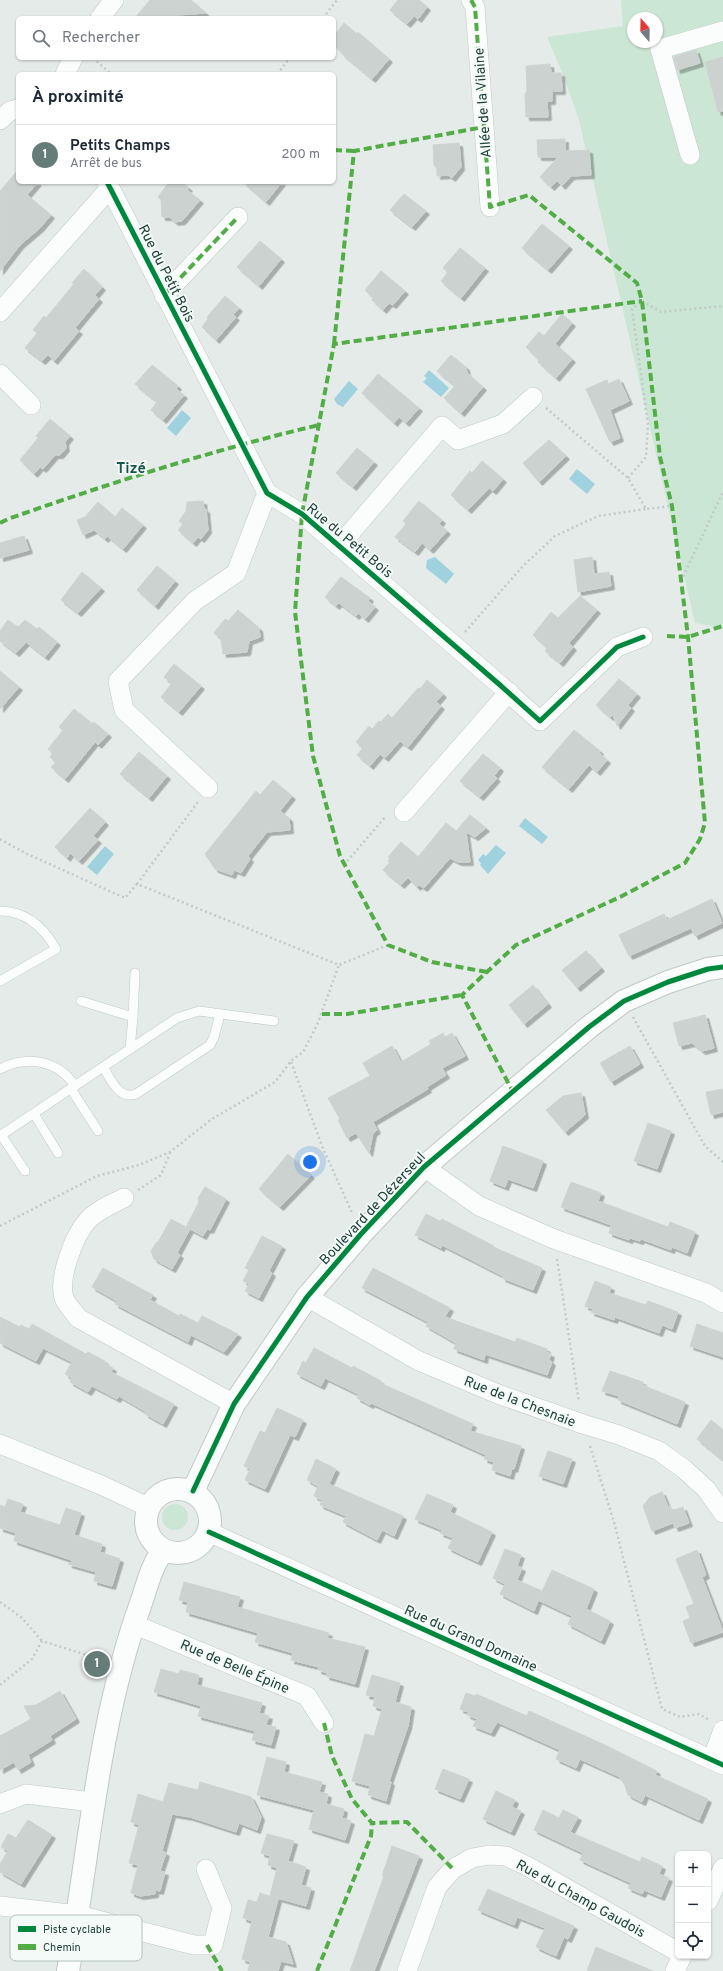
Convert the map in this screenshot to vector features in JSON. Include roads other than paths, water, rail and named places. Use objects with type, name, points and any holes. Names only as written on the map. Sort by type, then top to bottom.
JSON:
[{"type":"street","points":[[102,16],[114,0]]},
{"type":"street","name":"Allée de la Vilaine","points":[[471,0],[475,8],[490,207]]},
{"type":"street","points":[[690,156],[660,49],[723,31]]},
{"type":"street","points":[[66,72],[72,60]]},
{"type":"street","points":[[0,120],[10,111],[16,110]]},
{"type":"street","name":"Rue du Petit Bois","points":[[0,312],[109,185],[164,295],[267,493],[302,514],[509,692],[540,721],[617,648],[643,637]]},
{"type":"street","name":"Rue du Petit Bois","points":[[164,295],[238,217]]},
{"type":"street","points":[[0,374],[31,405]]},
{"type":"street","name":"Rue du Petit Bois","points":[[339,546],[442,426],[458,440],[503,424],[533,397]]},
{"type":"street","points":[[208,788],[124,710],[118,681],[195,601],[236,573],[267,493]]},
{"type":"street","points":[[404,812],[509,692]]},
{"type":"street","name":"Boulevard de Dézerseul","points":[[193,1491],[234,1404],[307,1297],[361,1234],[424,1167],[589,1027],[624,1001],[668,982],[708,969],[723,967]]},
{"type":"street","name":"Boulevard de Dézerseul","points":[[424,1167],[479,1206],[554,1239],[706,1293],[723,1303]]},
{"type":"street","points":[[124,1198],[100,1210],[87,1221],[69,1253],[63,1272],[64,1298],[78,1318],[234,1404]]},
{"type":"street","name":"Rue de la Chesnaie","points":[[307,1297],[419,1361],[498,1394],[619,1435],[659,1451],[684,1469],[706,1489],[723,1513]]},
{"type":"street","points":[[0,1444],[101,1485],[148,1507]]},
{"type":"street","points":[[172,1488],[183,1488],[193,1491],[207,1506],[210,1516],[209,1532],[201,1544],[193,1550],[178,1553],[164,1550],[149,1536],[146,1527],[148,1507],[154,1498],[162,1492],[172,1488]]},
{"type":"street","name":"Rue du Grand Domaine","points":[[209,1532],[717,1762]]},
{"type":"street","points":[[0,1906],[78,1915],[92,1802],[121,1664],[133,1624],[152,1572],[164,1550]]},
{"type":"street","name":"Rue de Belle Épine","points":[[133,1624],[307,1696],[324,1723]]},
{"type":"street","points":[[717,1725],[717,1762]]},
{"type":"street","points":[[0,1804],[26,1794],[92,1802]]},
{"type":"street","name":"Rue du Champ Gaudois","points":[[407,1971],[437,1887],[453,1869],[472,1858],[489,1855],[506,1856],[527,1866],[675,1950]]},
{"type":"street","points":[[711,1894],[723,1868]]},
{"type":"street","points":[[142,1932],[194,1946],[213,1945],[222,1908],[206,1869]]},
{"type":"street","points":[[675,1971],[681,1959]]},
{"type":"street","points":[[68,1971],[70,1961]]},
{"type":"lane","points":[[0,911],[15,913],[35,923],[46,933],[56,948],[0,981]]},
{"type":"lane","points":[[130,1049],[135,973]]},
{"type":"lane","points":[[81,1001],[133,1017]]},
{"type":"lane","points":[[25,1171],[1,1136],[177,1018],[199,1011],[274,1021]]},
{"type":"lane","points":[[103,1067],[120,1093],[128,1096],[136,1094],[210,1045],[220,1014]]},
{"type":"lane","points":[[0,1069],[20,1061],[45,1063],[64,1073],[98,1131]]},
{"type":"lane","points":[[34,1114],[58,1153]]},
{"type":"water","points":[[429,370],[449,388],[441,397],[423,382],[427,378],[424,376]]},
{"type":"water","points":[[349,381],[358,389],[343,407],[337,404],[334,399]]},
{"type":"water","points":[[182,410],[191,418],[176,436],[167,428]]},
{"type":"water","points":[[577,469],[595,484],[587,494],[569,479]]},
{"type":"water","points":[[435,557],[454,574],[446,584],[426,568],[427,560]]},
{"type":"water","points":[[525,818],[548,837],[542,844],[519,826]]},
{"type":"water","points":[[496,845],[506,853],[488,874],[480,865],[481,863],[478,860],[483,854],[486,856]]},
{"type":"water","points":[[105,846],[114,854],[97,875],[87,867]]},
{"type":"place","name":"Petits Champs","points":[[97,1664]]},
{"type":"district","name":"Tizé","points":[[131,468]]}]
